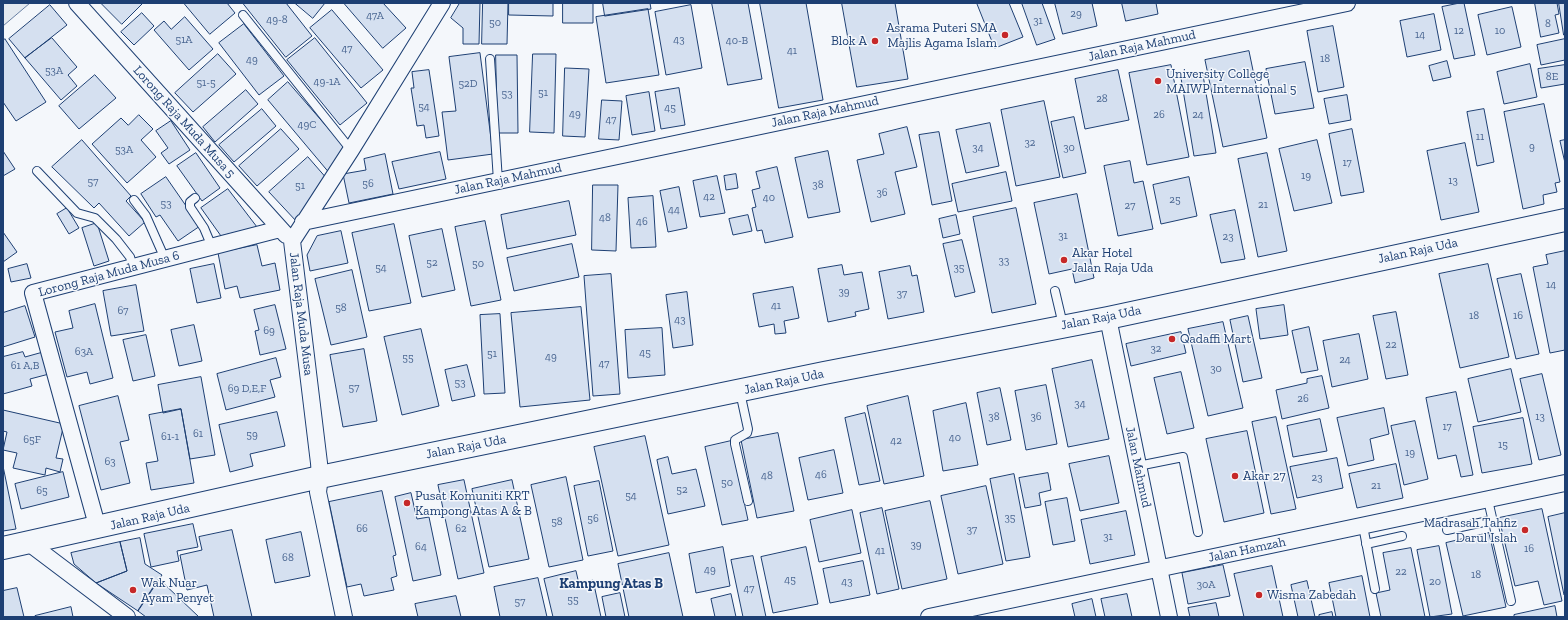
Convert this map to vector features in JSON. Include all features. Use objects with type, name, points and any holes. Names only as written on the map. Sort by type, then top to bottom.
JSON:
[{"type":"street","name":"Lorong Raja Muda Musa 5","points":[[77,3],[280,229],[292,240]]},
{"type":"street","name":"Jalan Raja Muda Musa","points":[[344,617],[318,492],[320,477],[292,240],[351,150],[442,3]]},
{"type":"street","name":"Jalan Raja Mahmud","points":[[303,222],[1347,3]]},
{"type":"street","name":"Jalan Raja Uda","points":[[3,548],[98,528],[320,477],[740,391],[1108,318],[1565,220]]},
{"type":"street","name":"Lorong Raja Muda Musa 6","points":[[98,528],[33,293],[280,229]]},
{"type":"street","name":"Jalan Mahmud","points":[[1108,318],[1170,617]]},
{"type":"street","name":"Jalan Hamzah","points":[[929,617],[1565,484]]},
{"type":"street","points":[[29,543],[127,617]]},
{"type":"lane","points":[[243,16],[351,150]]},
{"type":"lane","points":[[490,59],[498,181]]},
{"type":"lane","points":[[37,171],[77,213],[95,218],[116,238],[130,257],[133,267]]},
{"type":"lane","points":[[194,198],[190,202],[190,207],[204,228],[212,247]]},
{"type":"lane","points":[[134,200],[146,216],[165,259]]},
{"type":"lane","points":[[1055,291],[1063,326]]},
{"type":"lane","points":[[740,391],[748,429],[747,433],[735,440],[735,444],[748,501]]},
{"type":"lane","points":[[1138,466],[1183,457],[1198,532]]},
{"type":"lane","points":[[1488,500],[1511,601]]},
{"type":"lane","points":[[1447,530],[1493,520]]},
{"type":"lane","points":[[1363,526],[1375,589]]},
{"type":"lane","points":[[1366,544],[1402,536]]},
{"type":"shaded area","points":[[3,3],[30,3],[3,26]]},
{"type":"building","points":[[101,3],[143,3],[122,24]]},
{"type":"building","points":[[184,3],[227,3],[235,13],[210,34]]},
{"type":"building","points":[[243,3],[286,3],[312,36],[286,57]]},
{"type":"building","points":[[295,3],[325,3],[313,18]]},
{"type":"building","points":[[344,3],[383,3],[406,28],[383,48]]},
{"type":"building","points":[[460,3],[480,3],[479,44],[463,44],[463,28],[451,18]]},
{"type":"building","points":[[483,3],[508,3],[507,44],[482,44]]},
{"type":"building","points":[[509,3],[553,3],[553,16],[509,15]]},
{"type":"building","points":[[563,3],[593,3],[593,23],[563,23]]},
{"type":"building","points":[[603,3],[650,3],[651,9],[605,16]]},
{"type":"building","points":[[712,3],[748,3],[762,79],[728,85]]},
{"type":"building","points":[[760,3],[806,3],[823,100],[779,108]]},
{"type":"building","name":"Blok A","points":[[842,3],[895,3],[908,79],[857,87]]},
{"type":"building","points":[[977,3],[1009,3],[1023,37],[995,48]]},
{"type":"building","points":[[1022,3],[1042,3],[1055,39],[1037,45]]},
{"type":"building","points":[[1055,3],[1092,3],[1097,26],[1063,34]]},
{"type":"building","points":[[1122,3],[1156,3],[1158,14],[1126,21]]},
{"type":"building","points":[[1464,3],[1475,55],[1454,59],[1442,7]]},
{"type":"building","points":[[1535,3],[1557,3],[1559,14],[1555,15],[1559,33],[1541,37]]},
{"type":"building","points":[[1559,3],[1565,3],[1565,35],[1564,35]]},
{"type":"building","points":[[50,5],[67,25],[25,58],[9,39]]},
{"type":"building","points":[[691,5],[702,68],[666,75],[655,12]]},
{"type":"building","points":[[1512,7],[1521,47],[1487,55],[1478,15]]},
{"type":"building","points":[[648,9],[659,75],[606,83],[596,17]]},
{"type":"building","points":[[332,10],[383,70],[361,88],[310,28]]},
{"type":"building","points":[[142,13],[154,26],[134,45],[121,32]]},
{"type":"building","points":[[1434,14],[1441,50],[1407,57],[1400,21]]},
{"type":"building","points":[[185,17],[213,49],[189,70],[154,30],[164,21],[171,29]]},
{"type":"building","points":[[244,24],[284,76],[259,95],[219,43]]},
{"type":"building","points":[[1333,26],[1344,87],[1318,92],[1307,31]]},
{"type":"building","points":[[52,38],[77,67],[68,75],[77,86],[61,100],[25,58]]},
{"type":"building","points":[[315,38],[367,103],[340,125],[287,60]]},
{"type":"building","points":[[5,39],[46,102],[16,121],[3,102],[3,41]]},
{"type":"building","points":[[1565,39],[1565,60],[1541,65],[1537,45]]},
{"type":"building","points":[[1249,51],[1267,138],[1223,147],[1205,60]]},
{"type":"building","points":[[480,53],[493,154],[448,160],[442,112],[456,111],[449,57]]},
{"type":"building","points":[[218,54],[236,74],[193,112],[175,93]]},
{"type":"building","points":[[533,54],[556,54],[554,133],[530,132]]},
{"type":"building","points":[[496,55],[517,55],[518,133],[498,133]]},
{"type":"building","points":[[1447,61],[1451,77],[1433,81],[1429,66]]},
{"type":"building","points":[[1305,62],[1314,108],[1275,114],[1266,69]]},
{"type":"building","points":[[1530,64],[1537,97],[1504,104],[1497,72]]},
{"type":"building","points":[[1171,65],[1189,157],[1147,165],[1129,73]]},
{"type":"building","points":[[1565,65],[1565,84],[1541,88],[1538,69]]},
{"type":"building","points":[[565,68],[589,69],[585,137],[563,136]]},
{"type":"building","points":[[429,70],[439,136],[426,138],[424,125],[417,126],[411,88],[414,88],[412,72]]},
{"type":"building","points":[[1118,70],[1129,120],[1085,129],[1075,79]]},
{"type":"building","points":[[95,75],[116,98],[79,129],[59,106]]},
{"type":"building","points":[[1203,75],[1216,153],[1194,156],[1181,78]]},
{"type":"building","points":[[288,82],[347,150],[331,175],[268,100]]},
{"type":"building","points":[[679,88],[685,125],[661,129],[655,92]]},
{"type":"building","points":[[246,90],[258,104],[215,142],[203,127]]},
{"type":"building","points":[[649,92],[655,131],[632,135],[626,96]]},
{"type":"building","points":[[1347,95],[1351,120],[1329,124],[1324,99]]},
{"type":"building","points":[[602,100],[622,101],[619,140],[599,139]]},
{"type":"building","points":[[1044,101],[1060,177],[1016,186],[1001,110]]},
{"type":"building","points":[[1544,104],[1560,182],[1555,183],[1557,192],[1543,195],[1544,204],[1523,209],[1504,112]]},
{"type":"building","points":[[262,109],[276,126],[234,162],[219,145]]},
{"type":"building","points":[[1484,109],[1494,162],[1477,166],[1467,112]]},
{"type":"building","points":[[139,115],[153,129],[141,140],[156,157],[127,183],[92,144],[121,118],[128,125]]},
{"type":"building","points":[[1074,117],[1086,173],[1063,178],[1051,122]]},
{"type":"building","points":[[171,121],[190,150],[169,164],[161,153],[168,148],[156,131]]},
{"type":"building","points":[[990,123],[999,166],[966,173],[956,130]]},
{"type":"building","points":[[907,127],[917,167],[895,172],[905,214],[871,222],[857,160],[884,154],[879,134]]},
{"type":"building","points":[[281,129],[299,149],[257,186],[239,166]]},
{"type":"building","points":[[1352,129],[1364,192],[1341,196],[1329,134]]},
{"type":"building","points":[[939,132],[952,201],[932,205],[919,135]]},
{"type":"building","points":[[82,140],[131,196],[126,201],[145,222],[129,236],[99,203],[94,208],[52,167]]},
{"type":"building","points":[[1317,140],[1332,203],[1294,211],[1279,149]]},
{"type":"building","points":[[1565,140],[1565,163],[1560,141]]},
{"type":"building","points":[[1465,143],[1479,212],[1441,220],[1427,151]]},
{"type":"building","points":[[3,151],[15,169],[3,176]]},
{"type":"building","points":[[828,151],[840,212],[808,218],[795,158]]},
{"type":"building","points":[[440,152],[446,179],[399,189],[392,162]]},
{"type":"building","points":[[196,153],[220,188],[202,201],[177,166]]},
{"type":"building","points":[[1267,153],[1287,251],[1258,257],[1238,159]]},
{"type":"building","points":[[385,154],[393,194],[349,203],[343,174],[366,170],[364,159]]},
{"type":"building","points":[[308,157],[328,180],[297,222],[269,192]]},
{"type":"building","points":[[1130,161],[1134,183],[1143,181],[1153,229],[1118,236],[1104,166]]},
{"type":"building","points":[[777,167],[793,237],[765,243],[762,230],[757,231],[752,208],[756,207],[752,190],[760,188],[756,172]]},
{"type":"building","points":[[1006,172],[1012,201],[958,212],[952,184]]},
{"type":"building","points":[[736,174],[738,188],[726,190],[724,176]]},
{"type":"building","points":[[717,176],[725,213],[700,217],[693,181]]},
{"type":"building","points":[[166,177],[200,226],[178,241],[160,215],[156,217],[141,194]]},
{"type":"building","points":[[1189,177],[1197,216],[1161,224],[1153,185]]},
{"type":"building","points":[[593,185],[618,185],[616,251],[592,250]]},
{"type":"building","points":[[679,187],[687,228],[668,232],[660,191]]},
{"type":"building","points":[[228,189],[257,227],[221,236],[201,208]]},
{"type":"building","points":[[1077,194],[1094,278],[1075,283],[1072,269],[1049,274],[1034,203]]},
{"type":"building","points":[[653,196],[656,247],[631,248],[628,198]]},
{"type":"building","points":[[569,201],[576,235],[507,249],[501,215]]},
{"type":"building","points":[[67,208],[79,228],[69,234],[57,214]]},
{"type":"building","points":[[1016,208],[1036,304],[992,313],[973,217]]},
{"type":"building","points":[[1235,210],[1245,259],[1221,263],[1210,215]]},
{"type":"building","points":[[748,215],[752,231],[733,235],[729,219]]},
{"type":"building","points":[[956,215],[960,234],[943,238],[939,219]]},
{"type":"building","points":[[485,221],[501,300],[471,306],[455,227]]},
{"type":"building","points":[[97,223],[109,261],[94,266],[82,228]]},
{"type":"building","points":[[394,224],[411,303],[369,311],[352,233]]},
{"type":"building","points":[[442,229],[455,290],[422,297],[409,236]]},
{"type":"building","points":[[341,231],[348,263],[310,271],[307,255],[317,236]]},
{"type":"building","points":[[3,232],[17,252],[3,262]]},
{"type":"building","points":[[962,240],[975,292],[955,297],[943,244]]},
{"type":"building","points":[[572,244],[579,277],[514,291],[507,258]]},
{"type":"building","points":[[257,245],[262,266],[275,263],[280,290],[240,298],[237,286],[225,289],[218,253]]},
{"type":"building","points":[[1565,251],[1565,350],[1550,353],[1533,267],[1548,264],[1546,255]]},
{"type":"building","points":[[27,264],[31,278],[11,282],[8,269]]},
{"type":"building","points":[[214,264],[221,298],[197,303],[190,269]]},
{"type":"building","points":[[1488,264],[1509,357],[1460,368],[1439,274]]},
{"type":"building","points":[[842,265],[844,275],[862,272],[869,309],[855,312],[856,316],[828,322],[818,269]]},
{"type":"building","points":[[910,266],[912,276],[917,275],[924,312],[888,319],[879,272]]},
{"type":"building","points":[[352,270],[367,337],[331,345],[315,279]]},
{"type":"building","points":[[611,274],[620,394],[593,396],[584,276]]},
{"type":"building","points":[[1521,274],[1539,354],[1516,359],[1497,279]]},
{"type":"building","points":[[136,285],[144,331],[111,336],[103,291]]},
{"type":"building","points":[[793,287],[799,318],[784,321],[786,333],[775,334],[774,324],[759,327],[753,294]]},
{"type":"building","points":[[687,292],[693,345],[673,348],[666,295]]},
{"type":"building","points":[[95,304],[113,378],[90,384],[87,372],[67,377],[55,332],[73,328],[69,311]]},
{"type":"building","points":[[275,305],[286,349],[260,355],[255,331],[259,330],[254,310]]},
{"type":"building","points":[[1284,305],[1288,335],[1260,339],[1256,309]]},
{"type":"building","points":[[25,306],[35,337],[3,347],[3,313]]},
{"type":"building","points":[[581,307],[590,400],[520,407],[511,313]]},
{"type":"building","points":[[1396,312],[1408,375],[1386,379],[1373,316]]},
{"type":"building","points":[[500,314],[505,393],[484,394],[480,315]]},
{"type":"building","points":[[1248,316],[1262,378],[1243,382],[1230,320]]},
{"type":"building","points":[[1223,322],[1243,408],[1208,416],[1188,329]]},
{"type":"building","points":[[194,325],[202,361],[179,366],[171,330]]},
{"type":"building","points":[[1309,327],[1318,370],[1301,373],[1292,331]]},
{"type":"building","points":[[662,328],[665,375],[628,378],[625,330]]},
{"type":"building","points":[[421,329],[439,406],[402,415],[384,337]]},
{"type":"building","points":[[1181,332],[1186,353],[1131,366],[1126,344]]},
{"type":"building","points":[[1359,334],[1368,379],[1332,387],[1323,341]]},
{"type":"building","points":[[146,335],[155,376],[133,381],[123,340]]},
{"type":"building","points":[[364,349],[377,421],[343,427],[330,355]]},
{"type":"building","points":[[23,352],[25,357],[43,352],[49,374],[30,379],[32,386],[3,394],[3,357]]},
{"type":"building","points":[[276,358],[281,377],[270,380],[275,397],[226,410],[217,374]]},
{"type":"building","points":[[1092,360],[1109,439],[1068,447],[1052,369]]},
{"type":"building","points":[[467,365],[475,396],[452,401],[445,370]]},
{"type":"building","points":[[1511,369],[1521,412],[1478,422],[1468,379]]},
{"type":"building","points":[[1181,372],[1194,428],[1167,434],[1154,378]]},
{"type":"building","points":[[1542,374],[1561,455],[1539,460],[1520,379]]},
{"type":"building","points":[[1322,376],[1329,408],[1282,419],[1276,390],[1307,383],[1307,379]]},
{"type":"building","points":[[201,377],[215,455],[190,459],[181,409],[163,413],[158,385]]},
{"type":"building","points":[[1046,385],[1057,444],[1026,450],[1015,391]]},
{"type":"building","points":[[1000,388],[1011,440],[987,445],[977,393]]},
{"type":"building","points":[[1456,392],[1473,475],[1461,477],[1456,455],[1438,459],[1426,398]]},
{"type":"building","points":[[118,396],[129,440],[120,442],[130,483],[101,490],[79,406]]},
{"type":"building","points":[[908,396],[924,476],[884,484],[867,406]]},
{"type":"building","points":[[966,403],[978,465],[943,471],[933,411]]},
{"type":"building","points":[[1384,408],[1389,434],[1370,439],[1374,460],[1348,466],[1337,418]]},
{"type":"building","points":[[181,409],[194,483],[151,490],[146,463],[158,461],[149,415]]},
{"type":"building","points":[[3,410],[64,424],[56,458],[63,459],[60,472],[46,468],[45,475],[13,468],[17,453],[3,450],[7,432],[3,431]]},
{"type":"building","points":[[277,412],[285,446],[250,454],[253,466],[230,472],[219,425]]},
{"type":"building","points":[[865,413],[880,481],[859,485],[845,418]]},
{"type":"building","points":[[1276,417],[1296,509],[1271,514],[1252,422]]},
{"type":"building","points":[[1523,418],[1532,464],[1482,473],[1473,427]]},
{"type":"building","points":[[1320,419],[1327,451],[1293,457],[1287,426]]},
{"type":"building","points":[[1415,421],[1428,479],[1404,485],[1391,426]]},
{"type":"building","name":"Akar 27","points":[[1247,431],[1264,513],[1224,522],[1206,439]]},
{"type":"building","points":[[778,433],[794,511],[757,518],[741,440]]},
{"type":"building","points":[[645,436],[669,545],[618,556],[594,447]]},
{"type":"building","points":[[731,441],[748,520],[722,525],[705,447]]},
{"type":"building","points":[[834,450],[843,493],[808,500],[799,458]]},
{"type":"building","points":[[1109,456],[1119,503],[1080,511],[1069,464]]},
{"type":"building","points":[[668,457],[672,474],[696,469],[705,506],[668,514],[657,460]]},
{"type":"building","points":[[1337,458],[1343,488],[1297,498],[1290,467]]},
{"type":"building","points":[[1396,464],[1403,498],[1357,508],[1349,474]]},
{"type":"building","points":[[3,466],[16,529],[3,531]]},
{"type":"building","points":[[63,472],[69,497],[21,509],[15,484]]},
{"type":"building","points":[[1048,473],[1051,490],[1039,493],[1041,505],[1025,508],[1019,478]]},
{"type":"building","points":[[1014,474],[1030,557],[1006,561],[990,479]]},
{"type":"building","points":[[566,477],[583,560],[549,567],[531,485]]},
{"type":"building","points":[[464,480],[484,573],[458,579],[438,485]]},
{"type":"building","points":[[512,480],[529,559],[489,567],[472,489]]},
{"type":"building","points":[[599,481],[613,551],[588,556],[574,486]]},
{"type":"building","points":[[986,486],[1003,564],[958,574],[941,496]]},
{"type":"building","points":[[382,491],[396,555],[393,556],[397,576],[391,578],[394,590],[364,596],[361,584],[347,587],[329,502]]},
{"type":"building","points":[[411,493],[417,519],[429,517],[441,575],[413,581],[395,497]]},
{"type":"building","points":[[1067,498],[1075,541],[1053,545],[1045,502]]},
{"type":"building","points":[[930,501],[947,579],[902,589],[885,511]]},
{"type":"building","points":[[882,508],[899,589],[877,594],[860,513]]},
{"type":"building","points":[[1542,509],[1562,601],[1544,605],[1538,581],[1515,586],[1499,518]]},
{"type":"building","points":[[852,510],[861,553],[819,562],[810,520]]},
{"type":"building","points":[[1126,511],[1135,555],[1090,564],[1081,520]]},
{"type":"building","points":[[1565,513],[1565,595],[1564,595],[1548,517]]},
{"type":"building","points":[[193,524],[198,547],[177,551],[179,561],[151,567],[144,534]]},
{"type":"building","points":[[232,530],[252,617],[214,617],[207,585],[187,590],[180,555],[202,550],[199,537]]},
{"type":"building","points":[[301,532],[310,576],[275,583],[266,540]]},
{"type":"building","points":[[1489,533],[1506,607],[1463,616],[1446,543]]},
{"type":"building","points":[[140,538],[145,564],[162,575],[138,611],[96,583],[127,571],[120,542]]},
{"type":"building","points":[[120,542],[127,571],[96,583],[74,564],[71,553]]},
{"type":"building","points":[[1439,546],[1452,614],[1430,617],[1417,550]]},
{"type":"building","points":[[723,547],[730,586],[696,593],[689,554]]},
{"type":"building","points":[[806,547],[818,604],[773,613],[761,557]]},
{"type":"building","points":[[1411,548],[1425,617],[1381,617],[1376,593],[1390,590],[1383,553]]},
{"type":"building","points":[[669,553],[683,617],[629,617],[618,564]]},
{"type":"building","points":[[753,556],[766,617],[743,617],[731,560]]},
{"type":"building","points":[[863,561],[870,595],[830,603],[823,569]]},
{"type":"building","points":[[1223,565],[1230,596],[1188,604],[1182,573]]},
{"type":"building","name":"Wisma Zabedah","points":[[1272,566],[1283,617],[1244,617],[1234,574]]},
{"type":"building","points":[[576,571],[579,584],[593,580],[601,617],[553,617],[544,579]]},
{"type":"building","points":[[1362,576],[1370,617],[1336,617],[1329,583]]},
{"type":"building","points":[[538,578],[547,617],[500,617],[494,587]]},
{"type":"building","points":[[159,579],[199,617],[146,617],[138,611]]},
{"type":"building","points":[[1307,581],[1315,617],[1298,617],[1291,585]]},
{"type":"building","points":[[17,588],[24,617],[3,617],[3,591]]},
{"type":"building","points":[[620,593],[625,617],[606,617],[602,597]]},
{"type":"building","points":[[731,594],[736,617],[715,617],[711,599]]},
{"type":"building","points":[[1127,594],[1132,617],[1105,617],[1101,599]]},
{"type":"building","points":[[456,596],[461,617],[418,617],[415,604]]},
{"type":"building","points":[[1092,599],[1096,617],[1075,617],[1072,604]]},
{"type":"building","points":[[1216,603],[1219,617],[1190,617],[1188,608]]},
{"type":"building","points":[[1555,606],[1557,617],[1514,617],[1514,615]]},
{"type":"building","points":[[71,607],[73,617],[35,617],[35,616]]},
{"type":"building","points":[[1332,612],[1333,617],[1319,617],[1319,615]]},
{"type":"place","name":"Asrama Puteri SMA Majlis Agama Islam","points":[[1005,35]]},
{"type":"place","name":"Blok A","points":[[875,41]]},
{"type":"place","name":"University College MAIWP International 5","points":[[1158,81]]},
{"type":"place","name":"Akar Hotel Jalan Raja Uda","points":[[1064,260]]},
{"type":"place","name":"Qadaffi Mart","points":[[1172,339]]},
{"type":"place","name":"Akar 27","points":[[1235,476]]},
{"type":"place","name":"Pusat Komuniti KRT Kampong Atas A & B","points":[[407,503]]},
{"type":"place","name":"Madrasah Tahfiz Darul Islah","points":[[1525,530]]},
{"type":"place","name":"Wak Nuar Ayam Penyet","points":[[133,590]]},
{"type":"place","name":"Wisma Zabedah","points":[[1259,595]]},
{"type":"district","name":"Kampung Atas B","points":[[611,584]]}]
